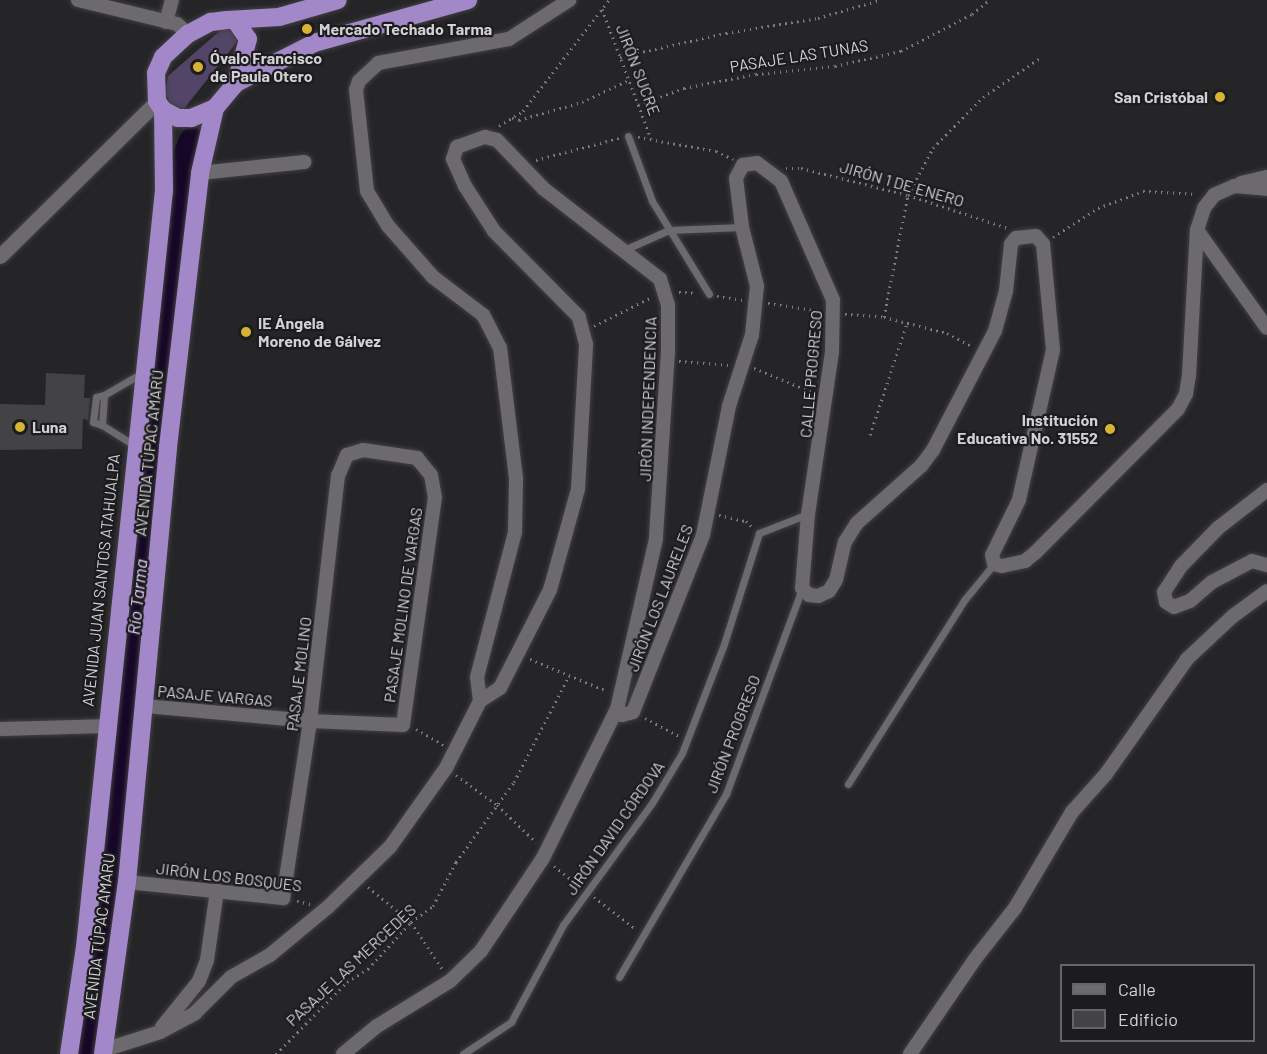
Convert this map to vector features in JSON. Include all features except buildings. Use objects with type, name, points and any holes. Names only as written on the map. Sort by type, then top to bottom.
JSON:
[{"type":"highway","points":[[338,0],[279,17],[211,22],[188,34],[163,57],[156,73],[160,106],[178,118],[191,118],[214,108],[236,83],[314,43],[468,0]]},
{"type":"highway","points":[[235,20],[248,39],[236,83]]},
{"type":"highway","name":"AVENIDA JUAN SANTOS ATAHUALPA","points":[[69,1054],[85,947],[105,726],[164,190],[160,106]]},
{"type":"highway","name":"AVENIDA TÚPAC AMARU","points":[[104,1052],[127,882],[200,173],[214,108]]},
{"type":"main road","points":[[0,256],[160,106]]},
{"type":"street","points":[[78,0],[177,24],[188,34]]},
{"type":"street","points":[[166,22],[172,0]]},
{"type":"street","points":[[480,701],[477,677],[515,532],[516,478],[500,348],[483,315],[433,277],[388,226],[367,191],[356,90],[359,81],[378,63],[510,39],[569,0]]},
{"type":"street","points":[[104,1052],[159,1032],[195,1013],[231,977],[270,956],[328,907],[390,847],[446,768],[480,701],[500,688],[550,590],[578,489],[586,344],[584,332],[579,317],[494,231],[465,186],[453,159],[457,147],[485,137],[497,140],[544,189],[660,279],[665,291]]},
{"type":"street","points":[[200,173],[304,162]]},
{"type":"street","points":[[743,165],[757,163],[769,168]]},
{"type":"street","name":"JIRÓN LOS LAURELES","points":[[633,712],[709,512],[729,406],[744,366],[757,302],[742,227],[736,178],[743,165]]},
{"type":"street","name":"CALLE PROGRESO","points":[[769,168],[781,181],[833,300],[835,313],[826,398],[808,514],[802,588]]},
{"type":"street","points":[[802,588],[809,595],[829,591],[836,580],[845,542],[857,522],[921,466],[933,450],[995,331],[1006,291],[1011,244],[1027,235],[1036,236],[1042,244],[1053,350],[1019,500],[992,555],[994,564],[1013,565],[1030,557],[1178,409],[1186,394],[1189,376],[1197,230],[1204,208],[1214,195],[1234,186],[1267,177]]},
{"type":"street","points":[[1234,186],[1267,189]]},
{"type":"street","points":[[1197,230],[1267,328]]},
{"type":"street","name":"JIRÓN INDEPENDENCIA","points":[[617,702],[656,539],[668,361],[665,291]]},
{"type":"street","name":"PASAJE MOLINO DE VARGAS","points":[[347,455],[363,450],[417,458],[431,475],[435,497],[403,725]]},
{"type":"street","name":"PASAJE MOLINO","points":[[283,898],[310,721],[338,476],[347,455]]},
{"type":"street","points":[[1267,490],[1218,528],[1181,566],[1164,592],[1166,602],[1174,607],[1190,601],[1212,582],[1252,561],[1267,564]]},
{"type":"street","points":[[910,1054],[975,959],[1015,908],[1072,812],[1106,774],[1187,659],[1224,623],[1267,591]]},
{"type":"street","points":[[617,702],[622,714],[633,712]]},
{"type":"street","points":[[343,1054],[377,1026],[450,981],[481,951],[546,852],[617,702]]},
{"type":"street","name":"PASAJE VARGAS","points":[[144,706],[310,721],[403,725]]},
{"type":"street","points":[[0,729],[105,726]]},
{"type":"street","name":"JIRÓN LOS BOSQUES","points":[[127,882],[283,898]]},
{"type":"street","points":[[159,1032],[199,981],[207,960],[218,891]]},
{"type":"lane","points":[[628,136],[652,201],[709,294]]},
{"type":"lane","points":[[624,250],[669,230],[742,227]]},
{"type":"lane","points":[[135,446],[102,425],[104,395],[144,372]]},
{"type":"lane","points":[[759,533],[808,514]]},
{"type":"lane","name":"JIRÓN DAVID CÓRDOVA","points":[[464,1054],[511,1022],[563,926],[652,803],[687,740],[724,644],[759,533]]},
{"type":"lane","points":[[848,784],[959,609],[994,564]]},
{"type":"lane","name":"JIRÓN PROGRESO","points":[[619,976],[726,794],[802,588]]},
{"type":"path","points":[[485,137],[523,111],[609,0]]},
{"type":"path","points":[[620,57],[726,33],[818,18],[880,0]]},
{"type":"path","name":"PASAJE LAS TUNAS","points":[[638,105],[684,88],[756,74],[835,66],[901,51],[972,14],[989,0]]},
{"type":"path","name":"JIRÓN SUCRE","points":[[602,9],[651,139]]},
{"type":"path","points":[[884,316],[908,195],[945,132],[983,97],[1040,58]]},
{"type":"path","points":[[512,118],[519,120],[582,102],[629,80]]},
{"type":"path","points":[[520,165],[628,136],[716,151],[743,165]]},
{"type":"path","name":"JIRÓN 1 DE ENERO","points":[[769,168],[801,168],[908,195],[1027,235]]},
{"type":"path","points":[[1042,244],[1098,208],[1143,191],[1214,195]]},
{"type":"path","points":[[584,332],[665,291],[709,294],[835,313],[884,316],[947,333],[983,353]]},
{"type":"path","points":[[870,435],[906,323]]},
{"type":"path","points":[[668,361],[744,366],[826,398]]},
{"type":"path","points":[[709,512],[746,520],[759,533]]},
{"type":"path","points":[[518,653],[569,676],[617,702]]},
{"type":"path","name":"PASAJE LAS MERCEDES","points":[[276,1054],[347,982],[368,969],[411,922],[433,906],[456,862],[514,782],[569,676]]},
{"type":"path","points":[[633,712],[687,740]]},
{"type":"path","points":[[403,725],[424,732],[455,752]]},
{"type":"path","points":[[446,768],[497,805],[546,852]]},
{"type":"path","points":[[358,878],[411,922],[450,981]]},
{"type":"path","name":"JIRÓN LOS BOSQUES","points":[[283,898],[328,907]]},
{"type":"shaded area","points":[[223,28],[231,29],[238,40],[183,110],[170,105],[165,93],[168,76]]},
{"type":"waterway","name":"Río Tarma","points":[[85,1054],[101,945],[176,215],[183,161],[192,141]]},
{"type":"place","name":"Mercado Techado Tarma","points":[[307,29]]},
{"type":"place","name":"Óvalo Francisco de Paula Otero","points":[[198,67]]},
{"type":"place","name":"San Cristóbal","points":[[1220,97]]},
{"type":"place","name":"IE Ángela Moreno de Gálvez","points":[[246,332]]},
{"type":"place","name":"Luna","points":[[20,427]]},
{"type":"place","name":"Institución Educativa No. 31552","points":[[1110,429]]}]
